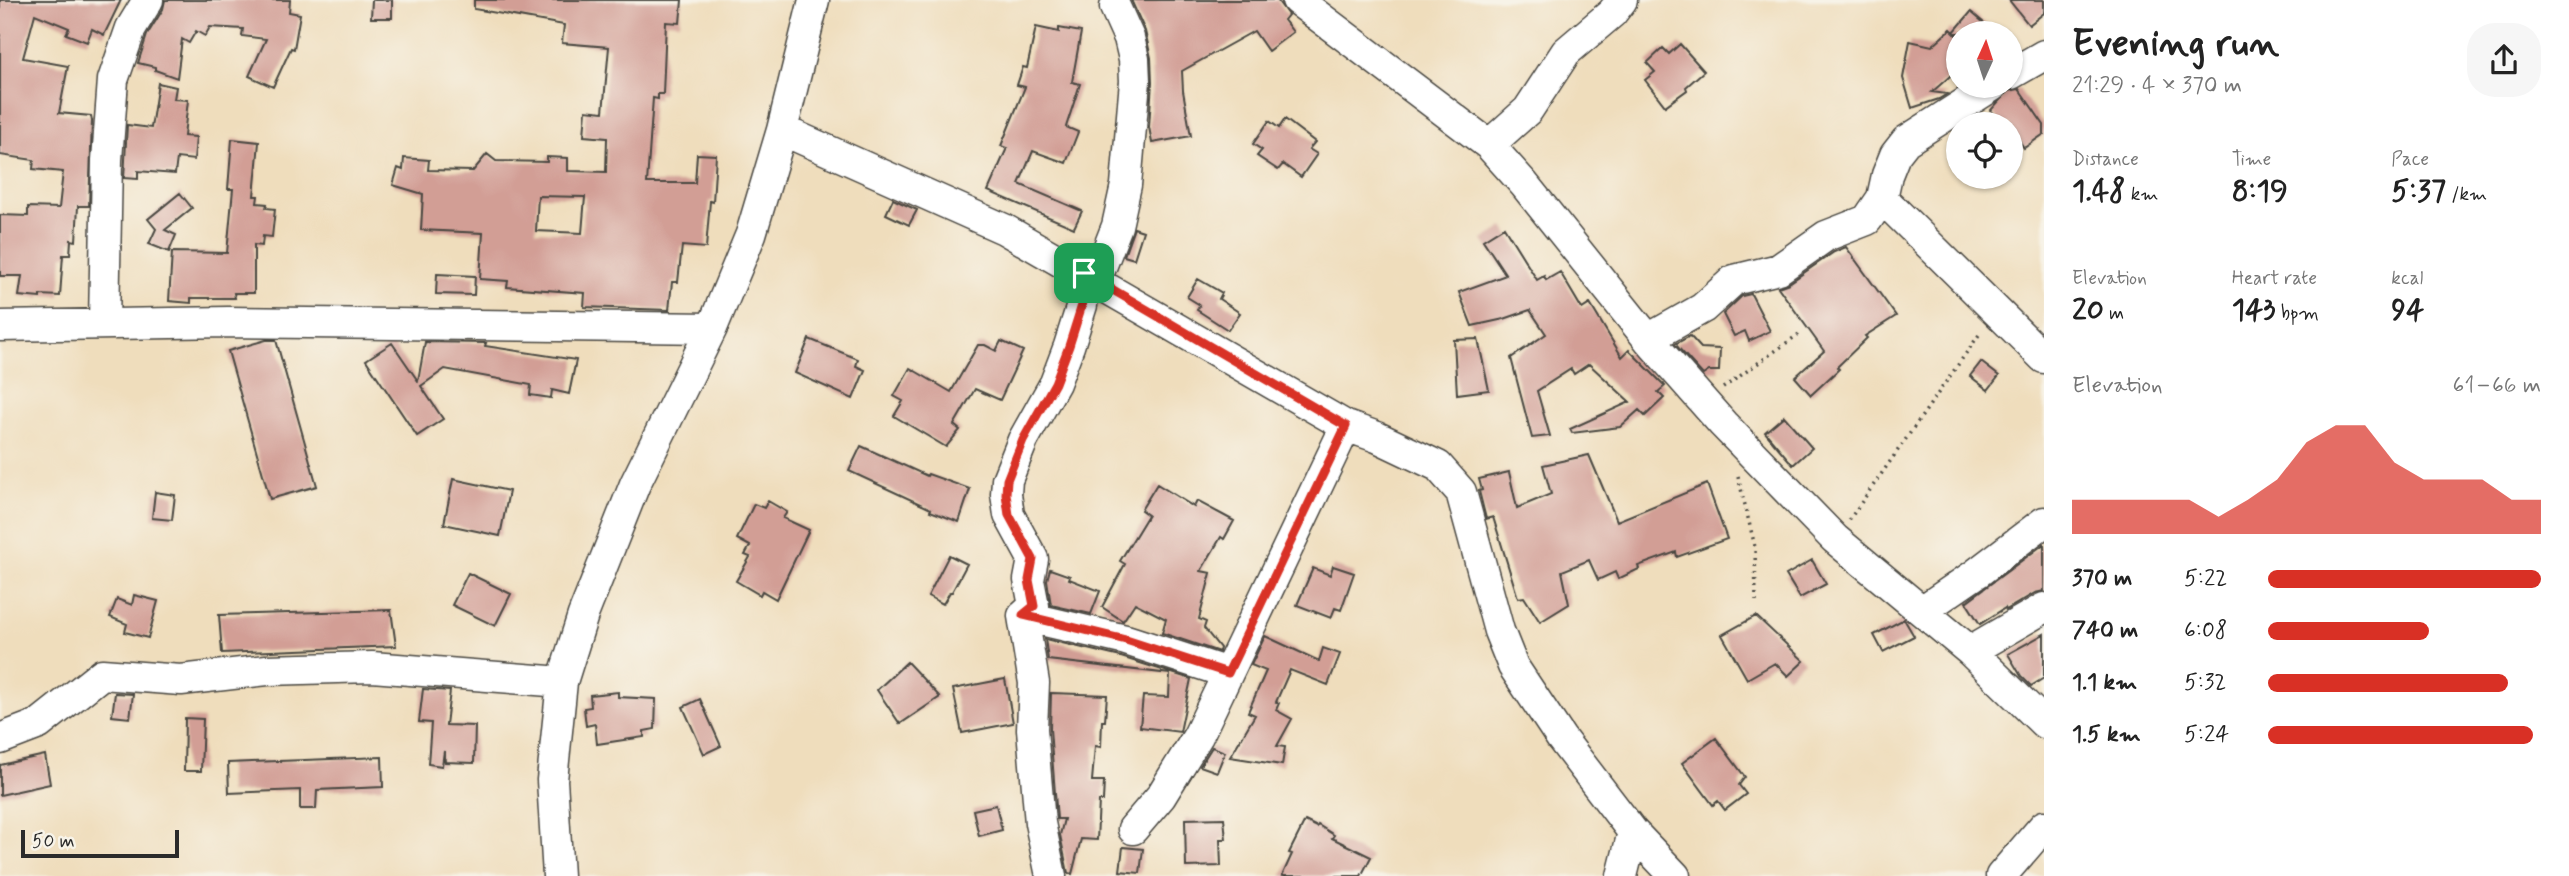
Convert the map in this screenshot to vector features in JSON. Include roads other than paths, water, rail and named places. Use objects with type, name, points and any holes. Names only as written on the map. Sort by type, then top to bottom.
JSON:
[{"type":"street","points":[[104,324],[107,160],[113,80],[131,28],[148,0]]},
{"type":"street","points":[[558,876],[552,780],[562,682],[583,615],[635,484],[712,328],[751,234],[782,130],[814,0]]},
{"type":"street","points":[[1297,0],[1489,145],[1524,184],[1648,339],[1704,402],[1835,539],[1970,651],[2044,723]]},
{"type":"street","points":[[1489,145],[1528,110],[1566,52],[1612,13],[1622,0]]},
{"type":"street","points":[[1023,615],[1034,606],[1029,580],[1033,559],[1009,515],[1007,480],[1023,440],[1055,383],[1090,276],[1117,226],[1126,185],[1135,81],[1134,60],[1129,38],[1115,7]]},
{"type":"street","points":[[2023,68],[2044,55]]},
{"type":"street","points":[[1648,339],[1703,308],[1734,280],[1779,269],[1826,236],[1867,220],[1882,198],[1891,165],[1906,141],[1973,98]]},
{"type":"street","points":[[782,130],[1004,229],[1090,276],[1346,426],[1438,466],[1461,492],[1499,631],[1513,666],[1561,738],[1633,832],[1675,876]]},
{"type":"street","points":[[1882,198],[2044,358]]},
{"type":"street","points":[[0,326],[326,322],[712,328]]},
{"type":"street","points":[[1133,829],[1161,796],[1190,748],[1346,426]]},
{"type":"street","points":[[1923,610],[2044,522]]},
{"type":"street","points":[[1970,651],[2044,608]]},
{"type":"street","points":[[1023,615],[1126,640],[1228,673]]},
{"type":"street","points":[[1023,615],[1034,682],[1032,729],[1040,823],[1051,876]]},
{"type":"street","points":[[0,740],[39,724],[102,674],[181,680],[267,670],[372,667],[562,682]]},
{"type":"street","points":[[2001,876],[2044,826]]},
{"type":"street","points":[[1622,876],[1633,832]]}]
